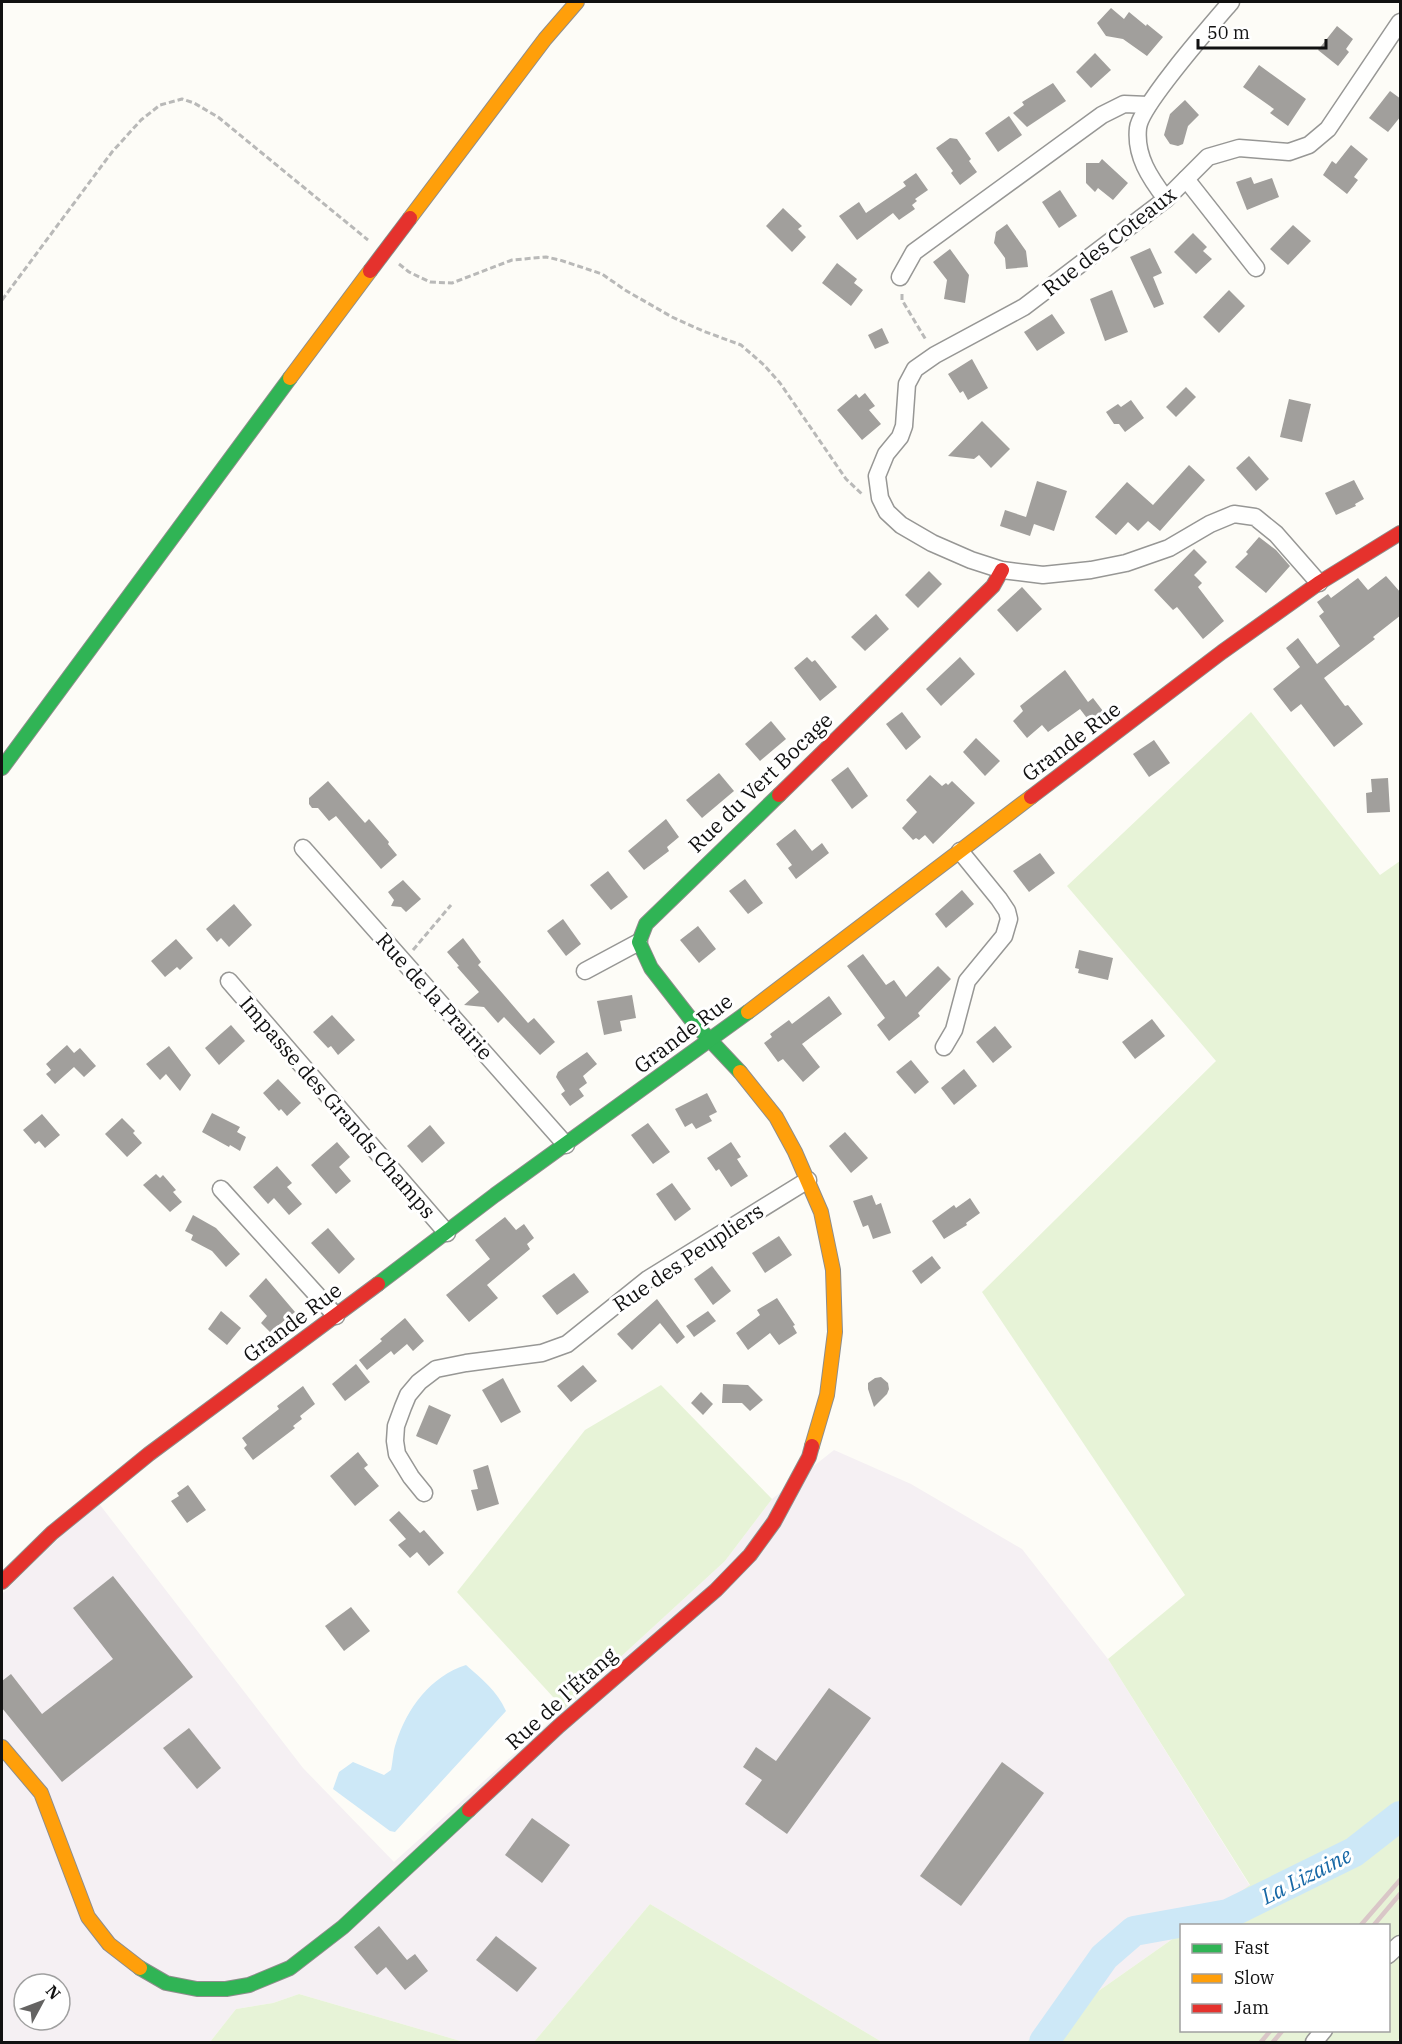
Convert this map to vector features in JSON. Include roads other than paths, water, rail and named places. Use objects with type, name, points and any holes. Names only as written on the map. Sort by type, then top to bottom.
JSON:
[{"type":"street","points":[[2,768],[221,469],[545,39],[578,2]]},
{"type":"street","points":[[1166,199],[1149,176],[1140,154],[1138,126],[1148,105],[1231,2]]},
{"type":"street","name":"Rue des Coteaux","points":[[1002,570],[971,560],[932,543],[901,525],[887,512],[880,498],[877,476],[886,454],[900,437],[904,426],[907,384],[915,369],[935,355],[1024,307],[1166,199],[1208,157],[1239,148],[1288,152],[1309,145],[1328,129],[1401,22]]},
{"type":"street","points":[[900,277],[914,252],[1102,115],[1124,105],[1148,105]]},
{"type":"street","points":[[1186,179],[1256,268]]},
{"type":"street","points":[[1002,570],[1042,574],[1091,570],[1126,563],[1169,548],[1210,524],[1234,514],[1255,517],[1319,583]]},
{"type":"street","name":"Grande Rue","points":[[2,1582],[52,1533],[149,1454],[495,1195],[710,1041],[1212,660],[1319,583],[1401,533]]},
{"type":"street","name":"Rue du Vert Bocage","points":[[639,942],[646,924],[993,586],[1002,570]]},
{"type":"street","name":"Rue de la Prairie","points":[[303,848],[566,1145]]},
{"type":"street","points":[[944,1047],[954,1030],[967,981],[1004,936],[1009,919],[999,899],[960,851]]},
{"type":"street","points":[[585,971],[639,942],[651,968],[710,1041]]},
{"type":"street","name":"Impasse des Grands Champs","points":[[230,981],[447,1233]]},
{"type":"street","name":"Rue de l'Étang","points":[[2,1747],[41,1793],[88,1917],[109,1944],[137,1966],[166,1983],[197,1989],[226,1989],[249,1985],[290,1968],[344,1927],[560,1726],[716,1590],[750,1555],[774,1522],[809,1457],[827,1395],[835,1332],[833,1270],[821,1212],[808,1180],[776,1117],[731,1062],[710,1041]]},
{"type":"street","name":"Rue des Peupliers","points":[[424,1493],[397,1454],[395,1441],[396,1426],[402,1407],[419,1382],[436,1369],[542,1353],[567,1344],[648,1279],[808,1180]]},
{"type":"street","points":[[222,1189],[336,1316]]},
{"type":"water","points":[[466,1665],[494,1691],[506,1711],[395,1832],[390,1831],[333,1789],[339,1772],[353,1762],[384,1775],[391,1770],[396,1743],[414,1706],[431,1685],[453,1670]]},
{"type":"waterway","name":"La Lizaine","points":[[1044,2042],[1104,1957],[1134,1931],[1228,1914],[1354,1852],[1400,1816]]},
{"type":"railway","points":[[1362,1924],[1400,1880]]},
{"type":"railway","points":[[1375,1924],[1400,1894]]},
{"type":"railway","points":[[1261,2042],[1269,2032]]},
{"type":"railway","points":[[1273,2042],[1281,2032]]}]
